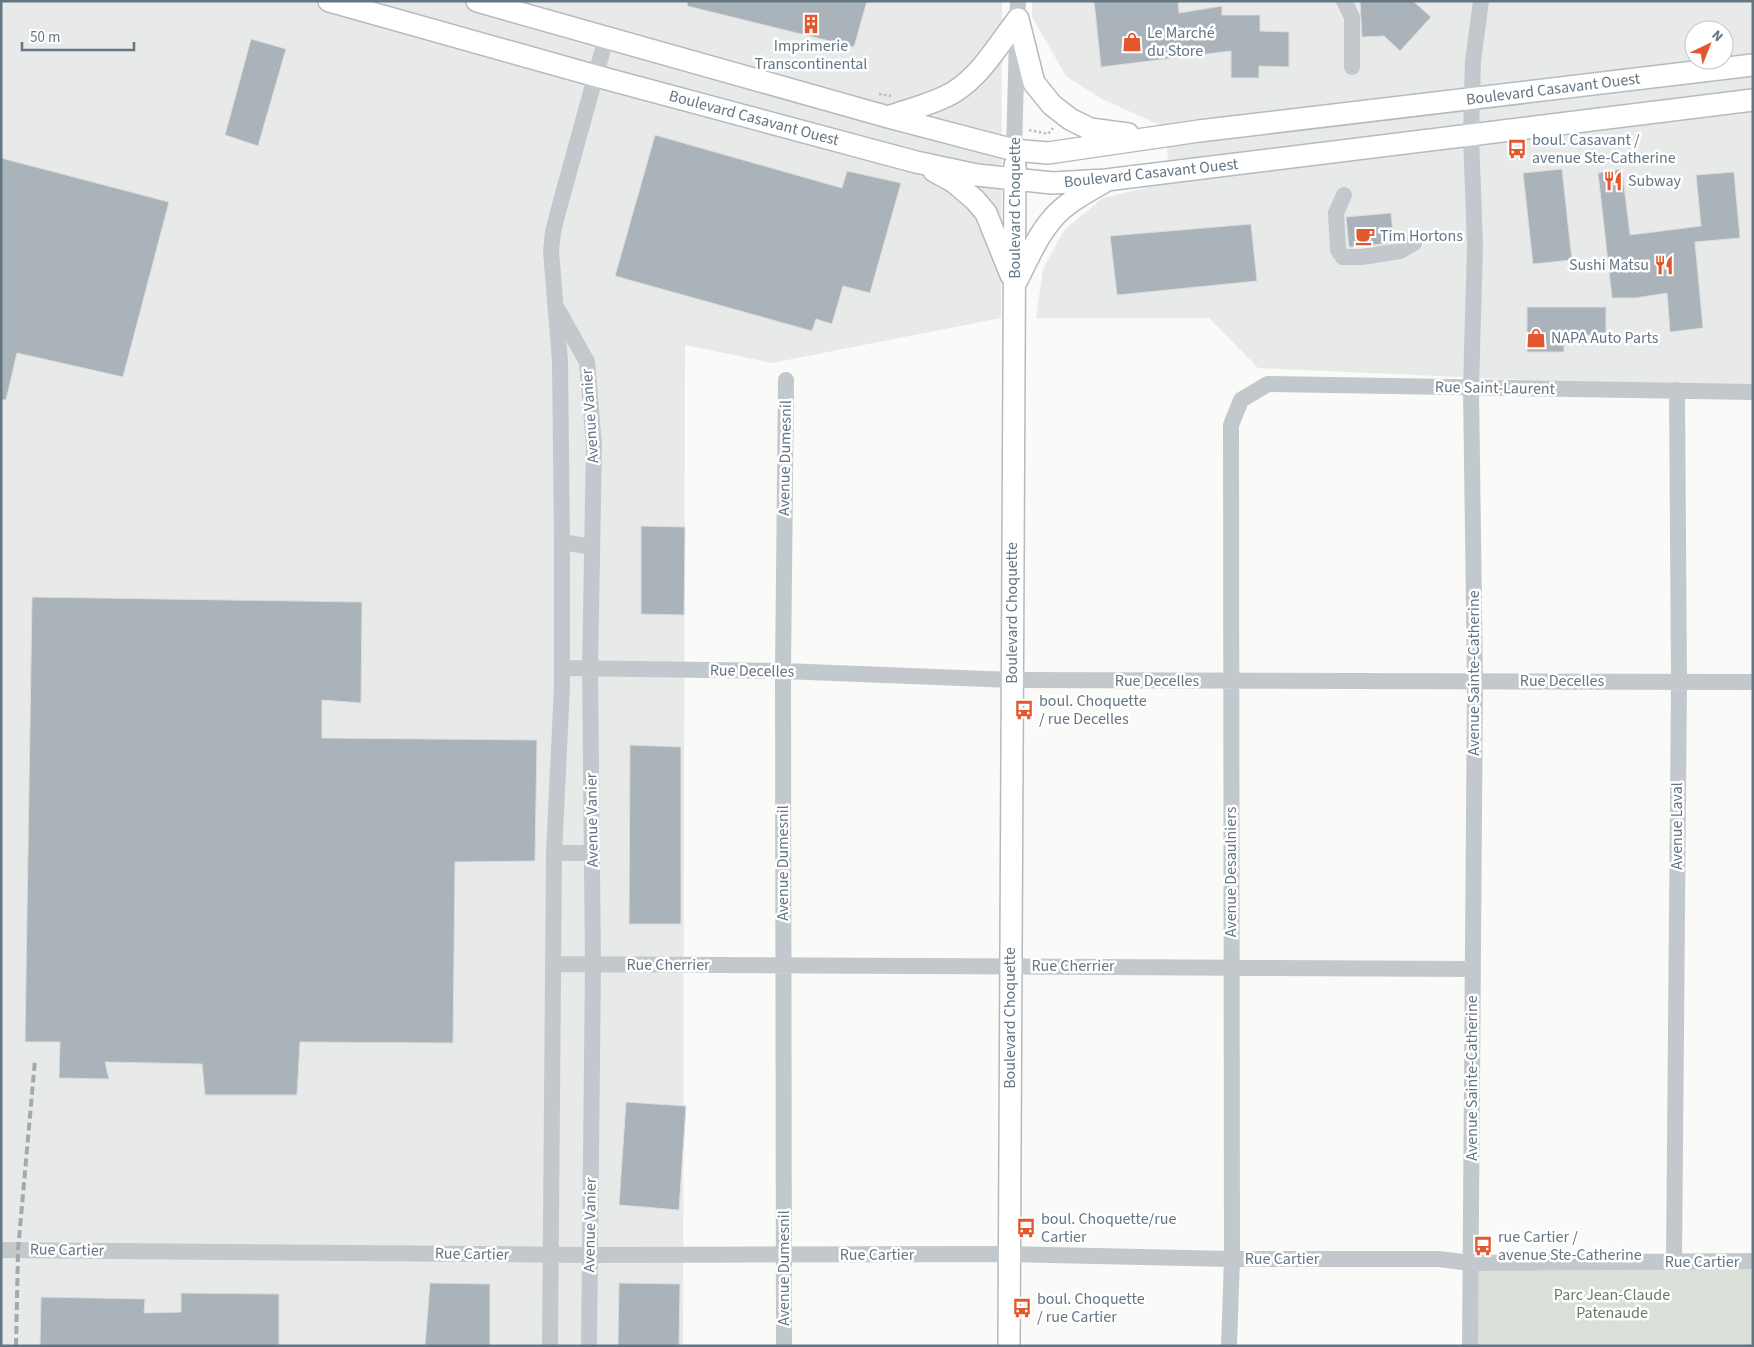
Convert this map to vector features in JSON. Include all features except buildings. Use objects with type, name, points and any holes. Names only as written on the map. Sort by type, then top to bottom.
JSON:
[{"type":"main road","name":"Boulevard Casavant Ouest","points":[[329,1],[596,76],[916,162],[978,175],[1052,183],[1106,180],[1753,100]]},
{"type":"main road","name":"Boulevard Casavant Ouest","points":[[477,1],[888,117],[1014,150],[1052,153],[1168,136],[1753,65]]},
{"type":"main road","points":[[1018,10],[1034,83],[1052,105],[1066,116],[1090,129],[1114,133],[1168,136]]},
{"type":"main road","points":[[888,117],[938,100],[955,92],[974,75],[1018,10]]},
{"type":"main road","name":"Boulevard Choquette","points":[[1009,1346],[1014,150]]},
{"type":"main road","points":[[916,162],[954,182],[975,200],[986,213],[1014,285]]},
{"type":"main road","points":[[1014,285],[1045,229],[1054,217],[1067,205],[1106,180]]},
{"type":"street","points":[[1344,1],[1352,17],[1352,67]]},
{"type":"street","name":"Avenue Sainte-Catherine","points":[[1470,1346],[1474,681],[1471,388],[1475,245],[1471,135],[1473,60],[1481,1]]},
{"type":"street","name":"Boulevard Choquette","points":[[1014,150],[1018,10]]},
{"type":"street","name":"Avenue Vanier","points":[[550,1346],[554,853],[562,668],[560,362],[551,251],[553,232],[606,38]]},
{"type":"street","points":[[1344,195],[1336,213],[1338,250],[1343,257],[1362,257],[1400,251],[1414,243]]},
{"type":"street","name":"Avenue Vanier","points":[[555,303],[587,362],[594,445],[590,668],[593,965],[589,1346]]},
{"type":"street","name":"Avenue Dumesnil","points":[[784,1346],[783,671],[786,380]]},
{"type":"street","name":"Rue Saint-Laurent","points":[[1241,400],[1268,384],[1753,392]]},
{"type":"street","name":"Avenue Laval","points":[[1674,1262],[1679,682],[1676,390]]},
{"type":"street","name":"Avenue Desaulniers","points":[[1229,1346],[1232,1259],[1231,425],[1241,400]]},
{"type":"street","points":[[562,542],[592,547]]},
{"type":"street","name":"Rue Decelles","points":[[562,668],[783,671],[1012,680],[1753,682]]},
{"type":"street","points":[[554,853],[592,853]]},
{"type":"street","name":"Rue Cherrier","points":[[553,964],[1472,969]]},
{"type":"street","name":"Rue Cartier","points":[[1,1250],[590,1255],[1009,1254],[1232,1259],[1439,1260],[1470,1263],[1753,1261]]},
{"type":"path","points":[[878,94],[896,97]]},
{"type":"path","points":[[1016,127],[1048,134],[1066,116]]},
{"type":"shaded area","points":[[1,1],[1002,1],[1001,318],[772,363],[685,345],[683,1346],[1,1346]]},
{"type":"shaded area","points":[[1032,1],[1753,1],[1753,390],[1258,368],[1209,318],[1036,318],[1043,269],[1064,230],[1103,198],[1171,182],[1164,127],[1102,99],[1066,76],[1032,17]]},
{"type":"green space","name":"Parc Jean-Claude Patenaude","points":[[1753,1261],[1753,1346],[1471,1346],[1470,1263]]},
{"type":"railway","points":[[16,1346],[18,1250],[35,1060]]},
{"type":"place","name":"Imprimerie Transcontinental","points":[[811,24]]},
{"type":"place","name":"Le Marché du Store","points":[[1132,42]]},
{"type":"place","name":"boul. Casavant / avenue Ste-Catherine","points":[[1517,149]]},
{"type":"place","name":"Subway","points":[[1613,181]]},
{"type":"place","name":"Tim Hortons","points":[[1365,236]]},
{"type":"place","name":"Sushi Matsu","points":[[1664,265]]},
{"type":"place","name":"NAPA Auto Parts","points":[[1536,338]]},
{"type":"place","name":"boul. Choquette / rue Decelles","points":[[1024,710]]},
{"type":"place","name":"boul. Choquette/rue Cartier","points":[[1026,1228]]},
{"type":"place","name":"rue Cartier / avenue Ste-Catherine","points":[[1483,1246]]},
{"type":"place","name":"boul. Choquette / rue Cartier","points":[[1022,1308]]}]
